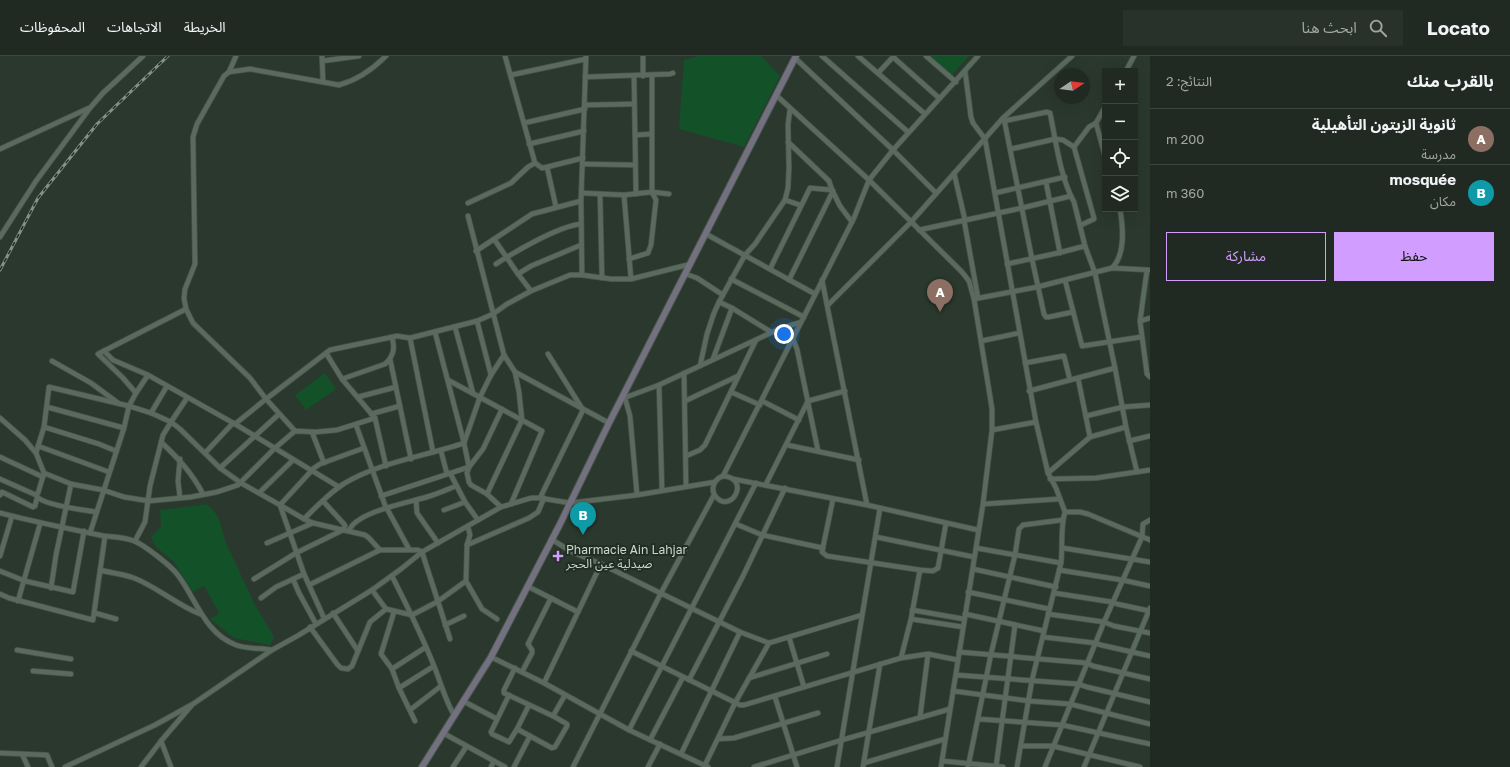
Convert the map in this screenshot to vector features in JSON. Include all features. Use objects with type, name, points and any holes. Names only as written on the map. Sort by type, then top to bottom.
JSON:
[{"type":"main road","points":[[422,767],[491,657],[795,57]]},
{"type":"street","points":[[0,237],[36,181],[90,108],[103,93],[143,56]]},
{"type":"street","points":[[236,56],[229,72],[224,76],[197,124],[193,136],[195,264],[185,289],[184,298],[186,308],[194,323],[250,378],[266,399],[295,431],[312,432],[337,430],[375,418]]},
{"type":"street","points":[[323,82],[322,58],[359,56]]},
{"type":"street","points":[[229,72],[250,69],[339,85],[351,82],[366,74],[386,56]]},
{"type":"street","points":[[505,56],[535,163],[542,168],[583,161],[635,165]]},
{"type":"street","points":[[643,56],[643,76]]},
{"type":"street","points":[[822,56],[908,132]]},
{"type":"street","points":[[858,56],[925,114]]},
{"type":"street","points":[[878,73],[893,56],[939,98]]},
{"type":"street","points":[[926,56],[956,82]]},
{"type":"street","points":[[573,767],[661,593],[714,495],[713,486],[715,482],[718,478],[723,476],[803,320],[852,222],[869,180],[892,150],[939,98],[956,82],[978,56]]},
{"type":"street","points":[[828,305],[911,222],[1004,119],[1072,56]]},
{"type":"street","points":[[1127,68],[1133,56]]},
{"type":"street","points":[[511,76],[586,57],[581,201],[582,275]]},
{"type":"street","points":[[795,57],[936,193]]},
{"type":"street","points":[[964,71],[971,117],[973,123],[985,139],[1029,391],[1036,422],[1048,473],[1056,488],[1059,499],[1063,504],[1065,512],[1062,520],[1061,563],[1032,680],[1017,767]]},
{"type":"street","points":[[585,77],[652,76],[673,73]]},
{"type":"street","points":[[634,76],[636,194]]},
{"type":"street","points":[[629,259],[648,253],[650,250],[656,200],[652,192],[652,76]]},
{"type":"street","points":[[776,96],[869,180],[966,276],[976,298]]},
{"type":"street","points":[[524,123],[585,107],[634,104]]},
{"type":"street","points":[[0,149],[90,108]]},
{"type":"street","points":[[700,366],[707,334],[719,302],[745,255],[755,244],[785,200],[788,188],[788,116],[790,109]]},
{"type":"street","points":[[1004,119],[1048,112],[1085,246],[1095,273],[1126,427],[1137,472]]},
{"type":"street","points":[[1074,147],[1089,127],[1096,123],[1102,112]]},
{"type":"street","points":[[1004,119],[1037,287],[1046,317],[1072,312]]},
{"type":"street","points":[[1096,123],[1102,145]]},
{"type":"street","points":[[530,144],[584,131]]},
{"type":"street","points":[[636,135],[651,134]]},
{"type":"street","points":[[1011,149],[1055,139],[1063,140],[1074,147],[1094,218],[1091,222],[1080,225]]},
{"type":"street","points":[[788,142],[829,181],[840,206],[852,222]]},
{"type":"street","points":[[468,203],[511,183],[528,167],[535,163]]},
{"type":"street","points":[[547,168],[556,207]]},
{"type":"street","points":[[941,767],[968,592],[973,569],[992,430],[990,390],[981,341],[965,220],[954,173]]},
{"type":"street","points":[[995,193],[1065,177]]},
{"type":"street","points":[[1046,182],[1060,253]]},
{"type":"street","points":[[770,269],[800,205],[810,188],[833,190]]},
{"type":"street","points":[[789,280],[833,190]]},
{"type":"street","points":[[582,193],[636,194],[652,192],[669,194]]},
{"type":"street","points":[[600,194],[602,278]]},
{"type":"street","points":[[624,194],[631,279]]},
{"type":"street","points":[[919,230],[998,214],[1071,196]]},
{"type":"street","points":[[785,200],[800,205]]},
{"type":"street","points":[[476,251],[532,214],[581,201]]},
{"type":"street","points":[[1112,268],[1118,262],[1121,251],[1122,219],[1121,212]]},
{"type":"street","points":[[468,216],[504,355],[515,372],[522,420],[487,494]]},
{"type":"street","points":[[496,264],[506,257],[565,227],[581,224]]},
{"type":"street","points":[[706,234],[815,294]]},
{"type":"street","points":[[494,239],[531,291]]},
{"type":"street","points":[[518,274],[531,266],[581,246]]},
{"type":"street","points":[[1007,264],[1085,246]]},
{"type":"street","points":[[205,453],[234,424],[330,350],[397,336],[410,338],[455,328],[493,314],[507,304],[531,291],[564,277],[582,275],[621,280],[631,279],[691,264]]},
{"type":"street","points":[[976,298],[1037,287],[1112,268],[1148,270],[1140,321],[1147,374],[1150,377]]},
{"type":"street","points":[[686,274],[697,278],[723,295]]},
{"type":"street","points":[[731,279],[803,320]]},
{"type":"street","points":[[822,280],[867,505]]},
{"type":"street","points":[[1066,280],[1072,312],[1082,346],[1141,337]]},
{"type":"street","points":[[719,302],[772,332]]},
{"type":"street","points":[[136,393],[98,354],[186,308]]},
{"type":"street","points":[[713,359],[732,308]]},
{"type":"street","points":[[1140,321],[1150,318]]},
{"type":"street","points":[[637,495],[630,416],[623,398],[659,385],[772,332],[803,320]]},
{"type":"street","points":[[477,321],[490,375]]},
{"type":"street","points":[[455,328],[473,393]]},
{"type":"street","points":[[435,332],[469,467]]},
{"type":"street","points":[[981,341],[1019,333]]},
{"type":"street","points":[[342,379],[385,364],[390,359],[395,347],[392,338]]},
{"type":"street","points":[[410,338],[433,452]]},
{"type":"street","points":[[793,339],[797,349],[818,451]]},
{"type":"street","points":[[686,456],[700,450],[705,445],[756,340]]},
{"type":"street","points":[[104,351],[114,360],[148,375],[255,436],[338,487]]},
{"type":"street","points":[[326,353],[342,379],[375,418],[386,466]]},
{"type":"street","points":[[548,354],[583,410]]},
{"type":"street","points":[[464,444],[480,397],[490,375],[504,355]]},
{"type":"street","points":[[1024,363],[1064,356],[1070,380]]},
{"type":"street","points":[[390,359],[411,459]]},
{"type":"street","points":[[52,361],[101,389],[120,404]]},
{"type":"street","points":[[1029,391],[1115,368]]},
{"type":"street","points":[[515,372],[609,423]]},
{"type":"street","points":[[684,373],[686,486]]},
{"type":"street","points":[[90,532],[124,428],[129,406],[148,375]]},
{"type":"street","points":[[685,401],[738,376]]},
{"type":"street","points":[[1078,378],[1090,436]]},
{"type":"street","points":[[448,380],[542,431],[511,504]]},
{"type":"street","points":[[659,385],[662,490]]},
{"type":"street","points":[[151,412],[167,386]]},
{"type":"street","points":[[36,453],[44,427],[49,387],[151,412],[170,422],[190,438],[220,468],[241,483],[304,519],[365,535],[380,550]]},
{"type":"street","points":[[358,397],[396,387]]},
{"type":"street","points":[[808,400],[845,391]]},
{"type":"street","points":[[731,392],[761,403],[799,420]]},
{"type":"street","points":[[135,541],[145,522],[150,486],[161,442],[170,422],[187,398]]},
{"type":"street","points":[[766,484],[787,445],[808,400]]},
{"type":"street","points":[[372,414],[400,406]]},
{"type":"street","points":[[47,407],[124,428]]},
{"type":"street","points":[[1086,416],[1123,407],[1150,407]]},
{"type":"street","points":[[501,507],[487,494],[471,485],[467,473],[469,467],[483,449],[502,409]]},
{"type":"street","points":[[467,545],[529,518],[538,512],[542,498],[583,410]]},
{"type":"street","points":[[220,468],[279,414]]},
{"type":"street","points":[[0,418],[25,440],[36,453],[44,475],[35,506],[32,507],[2,492],[0,496]]},
{"type":"street","points":[[992,430],[1036,422]]},
{"type":"street","points":[[356,424],[381,496],[409,549]]},
{"type":"street","points":[[44,427],[99,444],[116,451]]},
{"type":"street","points":[[1048,473],[1090,436],[1126,427]]},
{"type":"street","points":[[0,457],[71,484],[103,490],[124,497],[149,501],[180,498],[233,488],[241,483],[275,448],[295,431]]},
{"type":"street","points":[[312,432],[324,463]]},
{"type":"street","points":[[1129,441],[1150,436]]},
{"type":"street","points":[[161,442],[180,459],[203,494]]},
{"type":"street","points":[[304,519],[338,487],[354,478],[372,470],[464,444]]},
{"type":"street","points":[[787,445],[859,460]]},
{"type":"street","points":[[38,446],[109,472]]},
{"type":"street","points":[[280,506],[314,468],[364,448]]},
{"type":"street","points":[[441,451],[448,473],[465,502],[478,520]]},
{"type":"street","points":[[180,459],[178,482],[180,498]]},
{"type":"street","points":[[260,493],[293,460]]},
{"type":"street","points":[[381,496],[469,467]]},
{"type":"street","points":[[1050,478],[1096,478],[1150,470]]},
{"type":"street","points":[[723,476],[867,505],[978,530]]},
{"type":"street","points":[[0,479],[48,503],[96,512]]},
{"type":"street","points":[[714,495],[719,500],[724,501],[734,498],[738,488],[733,479]]},
{"type":"street","points":[[65,767],[155,725],[193,704],[272,650],[372,590],[422,552],[501,507],[531,498],[542,498],[570,503],[637,495],[715,482]]},
{"type":"street","points":[[629,730],[756,483]]},
{"type":"street","points":[[51,588],[71,484]]},
{"type":"street","points":[[349,531],[355,523],[386,507],[416,500],[456,486]]},
{"type":"street","points":[[689,680],[720,622],[785,488]]},
{"type":"street","points":[[833,499],[822,552],[825,555],[933,571],[938,568],[940,549],[946,523]]},
{"type":"street","points":[[982,504],[1059,499]]},
{"type":"street","points":[[416,500],[417,513],[438,543]]},
{"type":"street","points":[[323,501],[344,524],[345,526],[343,530]]},
{"type":"street","points":[[444,510],[465,502]]},
{"type":"street","points":[[280,506],[304,574],[324,618]]},
{"type":"street","points":[[837,767],[854,672],[880,508]]},
{"type":"street","points":[[1065,512],[1080,512],[1088,514],[1150,540]]},
{"type":"street","points":[[0,513],[40,524],[62,526],[135,541],[170,566],[187,589],[212,630],[234,644],[243,647],[272,650]]},
{"type":"street","points":[[0,556],[12,516]]},
{"type":"street","points":[[968,766],[991,654],[1005,600],[1020,527],[1023,525],[1062,520]]},
{"type":"street","points":[[1045,767],[1112,602],[1142,537],[1143,524],[1150,520]]},
{"type":"street","points":[[267,543],[313,522]]},
{"type":"street","points":[[18,601],[25,581],[40,524]]},
{"type":"street","points":[[736,524],[762,535],[823,548]]},
{"type":"street","points":[[468,527],[470,535],[467,545],[466,581],[482,609],[497,619]]},
{"type":"street","points":[[254,579],[296,553],[343,530]]},
{"type":"street","points":[[0,572],[25,581],[73,592],[84,531]]},
{"type":"street","points":[[0,594],[18,601],[92,620],[94,619],[106,536]]},
{"type":"street","points":[[876,537],[974,557]]},
{"type":"street","points":[[551,539],[572,552],[601,564],[740,632],[769,643],[862,615]]},
{"type":"street","points":[[976,548],[1061,563]]},
{"type":"street","points":[[1062,548],[1150,562]]},
{"type":"street","points":[[309,585],[380,550],[409,549],[422,552]]},
{"type":"street","points":[[422,552],[450,639]]},
{"type":"street","points":[[544,683],[601,564]]},
{"type":"street","points":[[973,569],[1056,587]]},
{"type":"street","points":[[100,570],[134,578],[164,594],[189,610],[201,614]]},
{"type":"street","points":[[901,658],[911,619],[920,570]]},
{"type":"street","points":[[1059,570],[1150,586]]},
{"type":"street","points":[[261,598],[276,587],[304,574]]},
{"type":"street","points":[[392,576],[412,615],[434,666],[445,698],[454,715]]},
{"type":"street","points":[[293,579],[316,624]]},
{"type":"street","points":[[372,590],[386,609],[412,615],[437,602],[466,581]]},
{"type":"street","points":[[527,586],[578,612]]},
{"type":"street","points":[[968,592],[1104,622],[1114,626],[1150,634]]},
{"type":"street","points":[[1054,593],[1112,602],[1150,610],[1088,754],[1084,767]]},
{"type":"street","points":[[522,672],[532,653],[528,642],[550,598]]},
{"type":"street","points":[[310,628],[341,668],[348,669],[352,666],[370,622],[386,609]]},
{"type":"street","points":[[912,610],[999,621],[1044,631]]},
{"type":"street","points":[[394,612],[381,650],[383,657],[392,669],[399,688],[415,721]]},
{"type":"street","points":[[333,613],[358,651]]},
{"type":"street","points":[[95,614],[116,619]]},
{"type":"street","points":[[445,625],[464,616]]},
{"type":"street","points":[[911,619],[963,627]]},
{"type":"street","points":[[996,767],[1014,625]]},
{"type":"street","points":[[681,754],[740,632]]},
{"type":"street","points":[[789,637],[804,688]]},
{"type":"street","points":[[1043,637],[1095,643],[1150,656]]},
{"type":"street","points":[[491,657],[544,683],[629,730],[706,766],[736,703],[769,643]]},
{"type":"street","points":[[392,669],[426,647]]},
{"type":"street","points":[[18,650],[71,659]]},
{"type":"street","points":[[631,651],[736,703],[744,705],[776,697],[901,658],[928,654],[958,660]]},
{"type":"street","points":[[959,652],[1088,663],[1093,666],[1150,679]]},
{"type":"street","points":[[750,678],[827,654]]},
{"type":"street","points":[[920,718],[928,654]]},
{"type":"street","points":[[880,664],[863,765],[945,739]]},
{"type":"street","points":[[399,688],[434,666]]},
{"type":"street","points":[[514,668],[504,693],[567,724],[555,747],[552,748],[517,729]]},
{"type":"street","points":[[34,671],[72,674]]},
{"type":"street","points":[[956,675],[1078,684],[1150,702]]},
{"type":"street","points":[[650,740],[683,677]]},
{"type":"street","points":[[410,710],[441,686]]},
{"type":"street","points":[[953,690],[1028,702],[1070,704],[1150,724]]},
{"type":"street","points":[[509,695],[491,730],[492,734],[509,742],[529,705]]},
{"type":"street","points":[[553,716],[565,695]]},
{"type":"street","points":[[776,697],[797,767]]},
{"type":"street","points":[[463,701],[497,719]]},
{"type":"street","points":[[141,767],[193,704]]},
{"type":"street","points":[[754,767],[950,709]]},
{"type":"street","points":[[718,739],[734,738],[818,713]]},
{"type":"street","points":[[978,719],[1002,722],[1062,725],[1097,734],[1150,744]]},
{"type":"street","points":[[443,733],[466,747],[505,767]]},
{"type":"street","points":[[514,767],[530,736]]},
{"type":"street","points":[[161,741],[171,767]]},
{"type":"street","points":[[648,767],[660,744]]},
{"type":"street","points":[[1021,746],[1053,746],[1088,754],[1117,765],[1140,767]]},
{"type":"street","points":[[453,767],[466,747]]},
{"type":"street","points":[[0,753],[47,755],[52,767]]},
{"type":"street","points":[[22,754],[28,767]]},
{"type":"street","points":[[491,767],[494,761]]},
{"type":"street","points":[[943,761],[968,766],[1003,767]]},
{"type":"green space","points":[[699,56],[761,56],[780,76],[744,147],[679,129],[684,60]]},
{"type":"green space","points":[[929,56],[969,56],[951,76]]},
{"type":"green space","points":[[325,373],[336,389],[306,410],[295,395]]},
{"type":"green space","points":[[207,504],[218,516],[226,543],[254,603],[274,637],[270,645],[234,638],[210,619],[219,613],[204,586],[193,592],[173,561],[156,547],[151,537],[161,526],[160,510]]},
{"type":"railway","points":[[0,270],[38,198],[97,124],[168,56]]},
{"type":"place","name":"ثانوية الزيتون التأهيلية","points":[[940,312]]},
{"type":"place","name":"mosquée","points":[[583,535]]},
{"type":"place","name":"Pharmacie Ain Lahjar صيدلية عين الحجر","points":[[558,556]]}]
